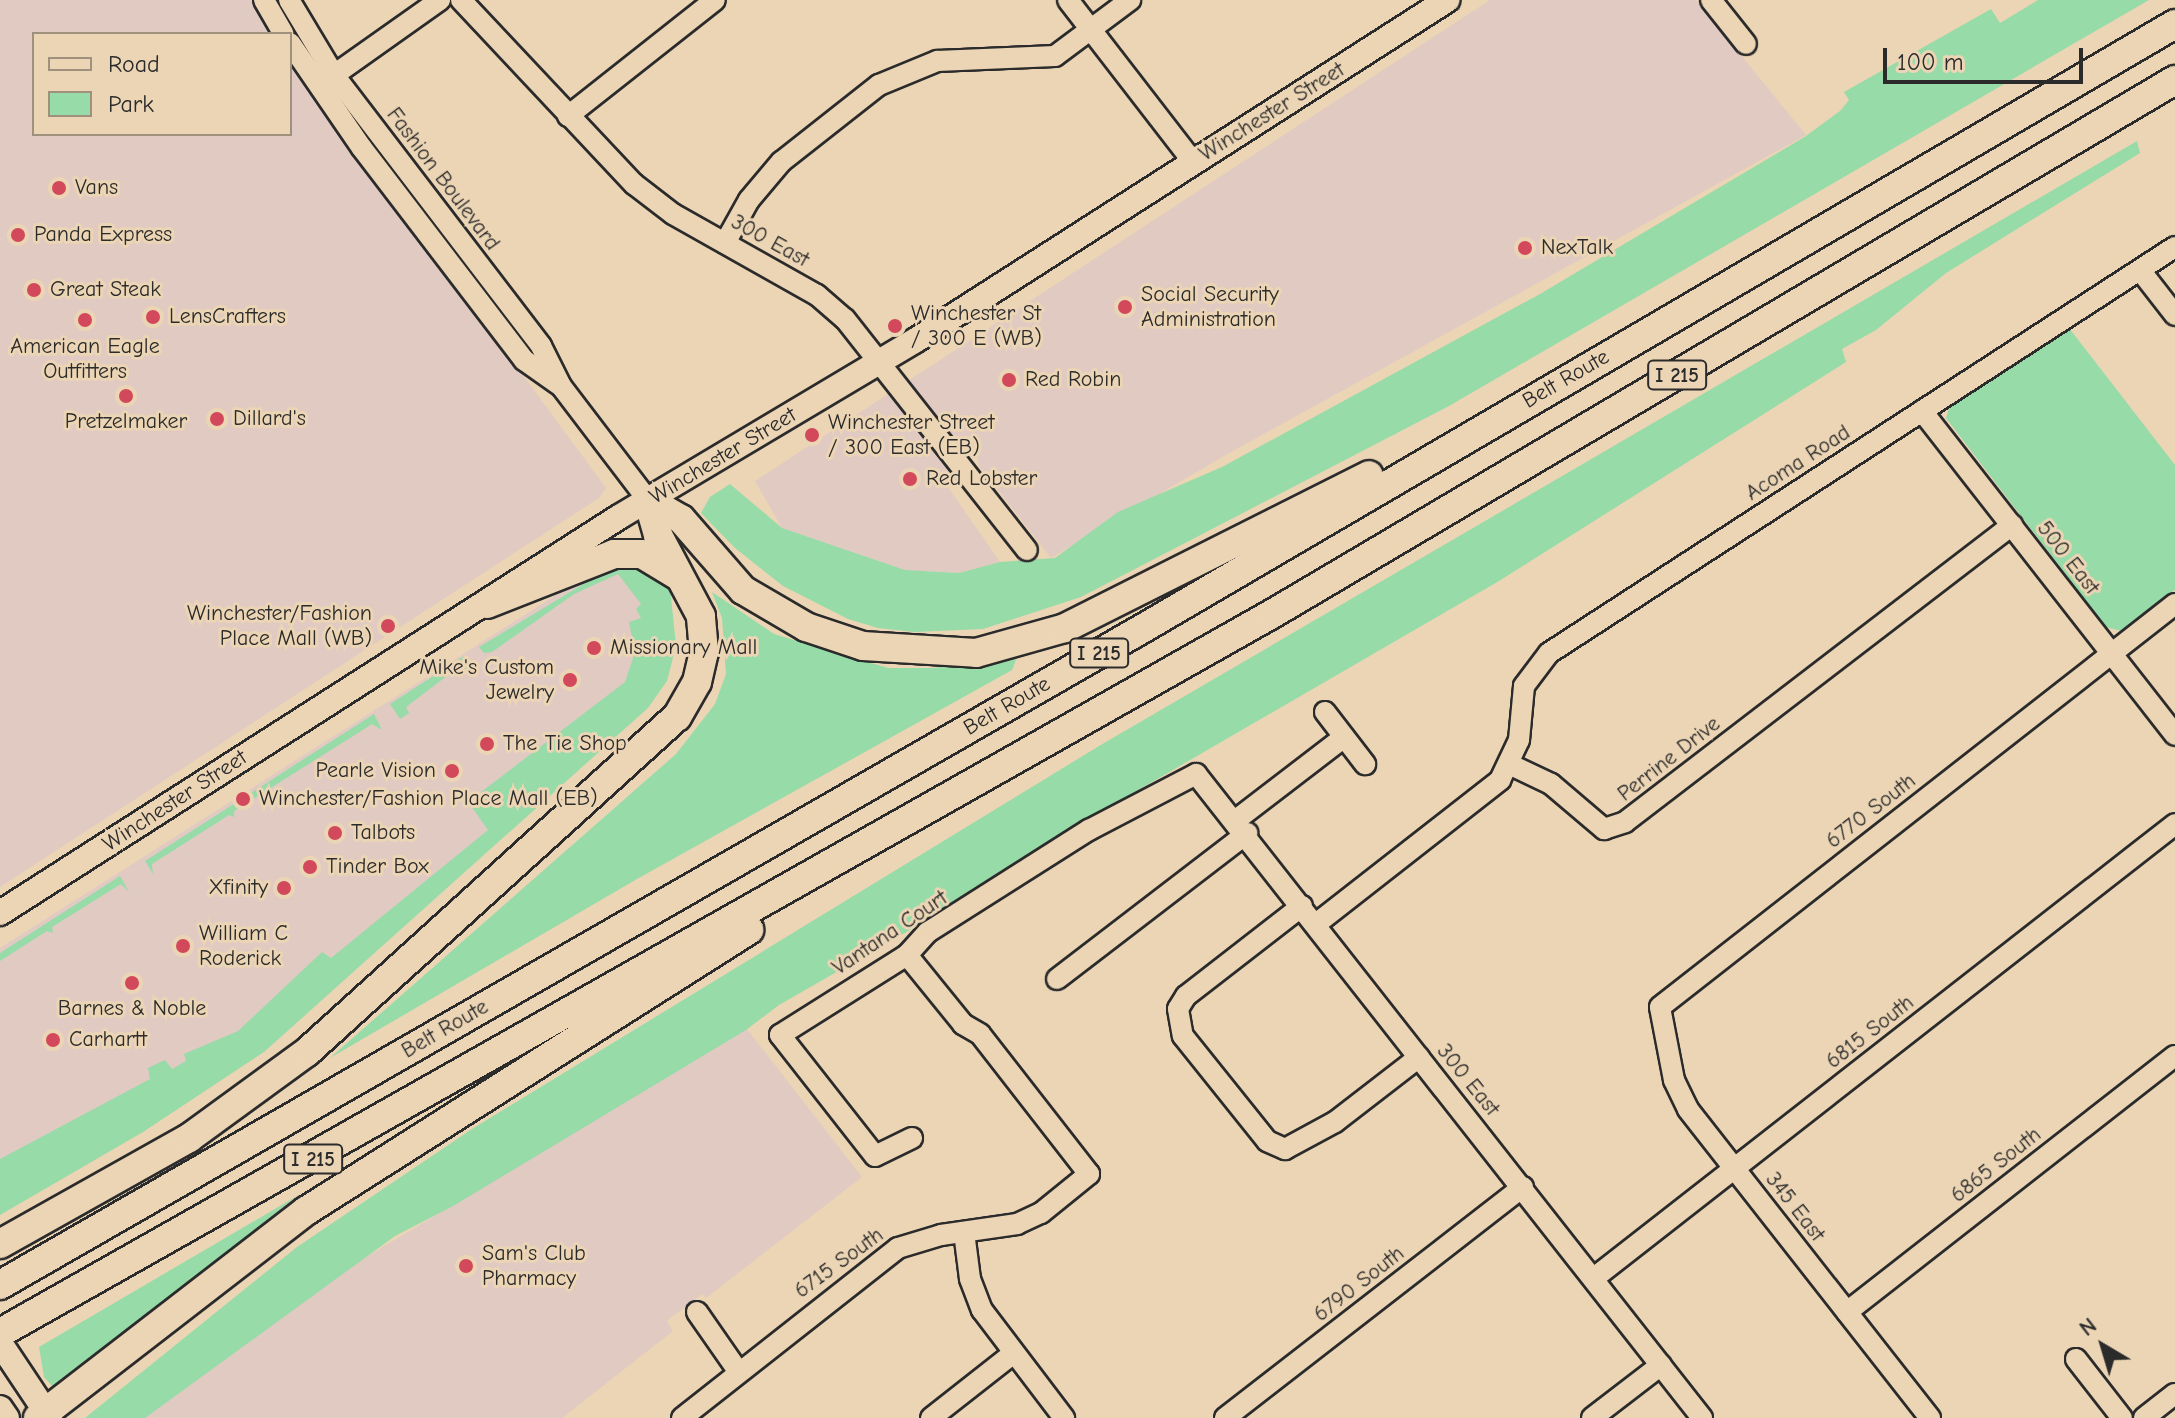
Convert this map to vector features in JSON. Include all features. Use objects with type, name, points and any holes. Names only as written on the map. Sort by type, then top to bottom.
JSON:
[{"type":"highway","name":"Belt Route","points":[[0,1285],[1135,633],[2175,24]]},
{"type":"highway","name":"I 215","points":[[0,1333],[1272,614],[2175,80]]},
{"type":"highway","points":[[648,500],[681,519],[743,590],[806,627],[863,646],[976,653],[1065,628],[1602,357]]},
{"type":"highway","points":[[0,1244],[189,1138],[307,1052],[657,739],[697,682],[704,652],[701,616],[688,586],[658,535],[648,500]]},
{"type":"highway","points":[[487,604],[625,552],[660,560],[688,586]]},
{"type":"highway","points":[[45,1416],[306,1211],[952,796]]},
{"type":"main road","name":"Winchester Street","points":[[0,913],[648,500],[881,362],[1447,0]]},
{"type":"main road","points":[[0,1343],[45,1416]]},
{"type":"main road","points":[[0,1408],[7,1418]]},
{"type":"street","points":[[264,0],[283,32]]},
{"type":"street","name":"Fashion Boulevard","points":[[289,0],[334,75],[541,346],[561,386],[648,500]]},
{"type":"street","points":[[334,75],[440,0]]},
{"type":"street","name":"300 East","points":[[461,0],[634,184],[725,243],[826,302],[881,362],[1027,550]]},
{"type":"street","points":[[568,116],[715,0]]},
{"type":"street","points":[[1068,0],[1193,162]]},
{"type":"street","points":[[725,243],[749,200],[781,162],[879,85],[937,61],[994,56],[1055,56],[1130,0]]},
{"type":"street","points":[[1711,0],[1746,44]]},
{"type":"street","name":"Fashion Boulevard","points":[[292,46],[354,137],[524,360],[561,386]]},
{"type":"street","name":"Acoma Road","points":[[1511,765],[1524,686],[1549,653],[2175,247]]},
{"type":"street","points":[[2140,270],[2175,315]]},
{"type":"street","name":"500 East","points":[[1922,411],[2175,735]]},
{"type":"street","name":"Perrine Drive","points":[[1511,765],[1551,784],[1604,829],[1625,822],[2012,525]]},
{"type":"street","name":"6770 South","points":[[1660,1007],[2175,604]]},
{"type":"street","points":[[1325,712],[1365,764]]},
{"type":"street","points":[[1057,979],[1242,827],[1344,737]]},
{"type":"street","points":[[1316,924],[1484,794],[1511,765]]},
{"type":"street","name":"300 East","points":[[1196,774],[1242,827],[1702,1418]]},
{"type":"street","name":"Vantana Court","points":[[912,1138],[875,1156],[780,1035],[907,955],[928,932],[1089,830],[1196,774]]},
{"type":"street","name":"6815 South","points":[[1594,1278],[2175,824]]},
{"type":"street","points":[[1302,906],[1186,996],[1178,1009],[1183,1036],[1267,1141],[1279,1148],[1294,1147],[1335,1122],[1419,1057]]},
{"type":"street","name":"6715 South","points":[[682,1418],[889,1253],[917,1240],[1017,1224],[1041,1213],[1089,1174],[977,1031],[963,1024],[907,955]]},
{"type":"street","name":"345 East","points":[[1660,1007],[1679,1093],[1930,1418]]},
{"type":"street","name":"6865 South","points":[[1847,1312],[2175,1056]]},
{"type":"street","name":"6790 South","points":[[1225,1418],[1523,1187]]},
{"type":"street","points":[[964,1232],[974,1294],[1064,1418]]},
{"type":"street","points":[[697,1312],[738,1371]]},
{"type":"street","points":[[931,1418],[1014,1353]]},
{"type":"street","points":[[2076,1359],[2122,1418]]},
{"type":"street","points":[[1592,1418],[1661,1365]]},
{"type":"street","points":[[2144,1418],[2175,1394]]},
{"type":"shaded area","points":[[0,0],[255,0],[274,32],[32,32],[32,136],[292,136],[292,61],[606,488],[599,498],[0,887]]},
{"type":"shaded area","points":[[1490,0],[1696,0],[1806,135],[1222,457],[1051,558],[979,466],[976,453],[941,477],[1000,562],[959,573],[905,570],[782,528],[755,481]]},
{"type":"shaded area","points":[[611,560],[649,597],[640,677],[473,810],[489,829],[479,842],[242,1033],[0,1171],[0,948]]},
{"type":"shaded area","points":[[747,1029],[862,1177],[706,1298],[702,1294],[667,1321],[673,1331],[562,1418],[139,1418],[346,1269]]},
{"type":"green space","points":[[2038,0],[2149,0],[1449,406],[1081,597],[983,629],[914,632],[878,628],[848,619],[783,586],[735,548],[701,513],[710,497],[730,484],[782,528],[905,570],[959,573],[1000,562],[1055,558],[1118,512],[1222,467],[1540,294],[1806,136],[1840,111],[1849,100],[1844,92],[1991,9],[2000,23]]},
{"type":"green space","points":[[2137,141],[2140,153],[1946,273],[1876,330],[1842,349],[1846,362],[1499,581],[1078,825],[978,891],[779,1005],[746,1030],[453,1206],[395,1236],[145,1418],[85,1418],[297,1247],[472,1129],[1099,746]]},
{"type":"green space","points":[[2069,328],[2175,465],[2175,590],[2121,631],[2106,627],[1946,418],[1950,405]]},
{"type":"green space","points":[[620,562],[669,577],[676,646],[667,681],[648,708],[264,1052],[143,1132],[0,1215],[0,1159],[150,1079],[148,1068],[165,1060],[172,1069],[186,1061],[184,1054],[238,1031],[322,952],[331,958],[488,830],[468,802],[625,682],[635,652],[629,622],[641,618],[636,609],[641,604],[618,574],[574,594],[492,652],[484,653],[479,647]]},
{"type":"green space","points":[[712,592],[774,634],[888,668],[935,668],[1019,652],[1012,670],[637,879],[330,1058],[676,754],[715,704],[726,674],[722,618]]},
{"type":"green space","points":[[464,656],[468,670],[460,666],[406,707],[409,713],[400,719],[390,704]]},
{"type":"green space","points":[[374,714],[382,730],[372,724],[234,811],[234,817],[229,815],[152,864],[153,874],[145,861]]},
{"type":"green space","points":[[120,876],[129,892],[121,884],[52,927],[53,933],[47,931],[0,961],[0,953]]},
{"type":"green space","points":[[297,1196],[55,1389],[44,1377],[39,1347]]},
{"type":"place","name":"Vans","points":[[59,188]]},
{"type":"place","name":"Panda Express","points":[[18,235]]},
{"type":"place","name":"NexTalk","points":[[1525,248]]},
{"type":"place","name":"Great Steak","points":[[34,290]]},
{"type":"place","name":"Social Security Administration","points":[[1125,307]]},
{"type":"place","name":"LensCrafters","points":[[153,317]]},
{"type":"place","name":"American Eagle Outfitters","points":[[85,320]]},
{"type":"place","name":"Winchester St / 300 E (WB)","points":[[895,326]]},
{"type":"place","name":"Red Robin","points":[[1009,380]]},
{"type":"place","name":"Pretzelmaker","points":[[126,396]]},
{"type":"place","name":"Dillard's","points":[[217,419]]},
{"type":"place","name":"Winchester Street / 300 East (EB)","points":[[812,435]]},
{"type":"place","name":"Red Lobster","points":[[910,479]]},
{"type":"place","name":"Winchester/Fashion Place Mall (WB)","points":[[388,626]]},
{"type":"place","name":"Missionary Mall","points":[[594,648]]},
{"type":"place","name":"Mike's Custom Jewelry","points":[[570,680]]},
{"type":"place","name":"The Tie Shop","points":[[487,744]]},
{"type":"place","name":"Pearle Vision","points":[[452,771]]},
{"type":"place","name":"Winchester/Fashion Place Mall (EB)","points":[[243,799]]},
{"type":"place","name":"Talbots","points":[[335,833]]},
{"type":"place","name":"Tinder Box","points":[[310,867]]},
{"type":"place","name":"Xfinity","points":[[284,888]]},
{"type":"place","name":"William C Roderick","points":[[183,946]]},
{"type":"place","name":"Barnes & Noble","points":[[132,983]]},
{"type":"place","name":"Carhartt","points":[[53,1040]]},
{"type":"place","name":"Sam's Club Pharmacy","points":[[466,1266]]}]
